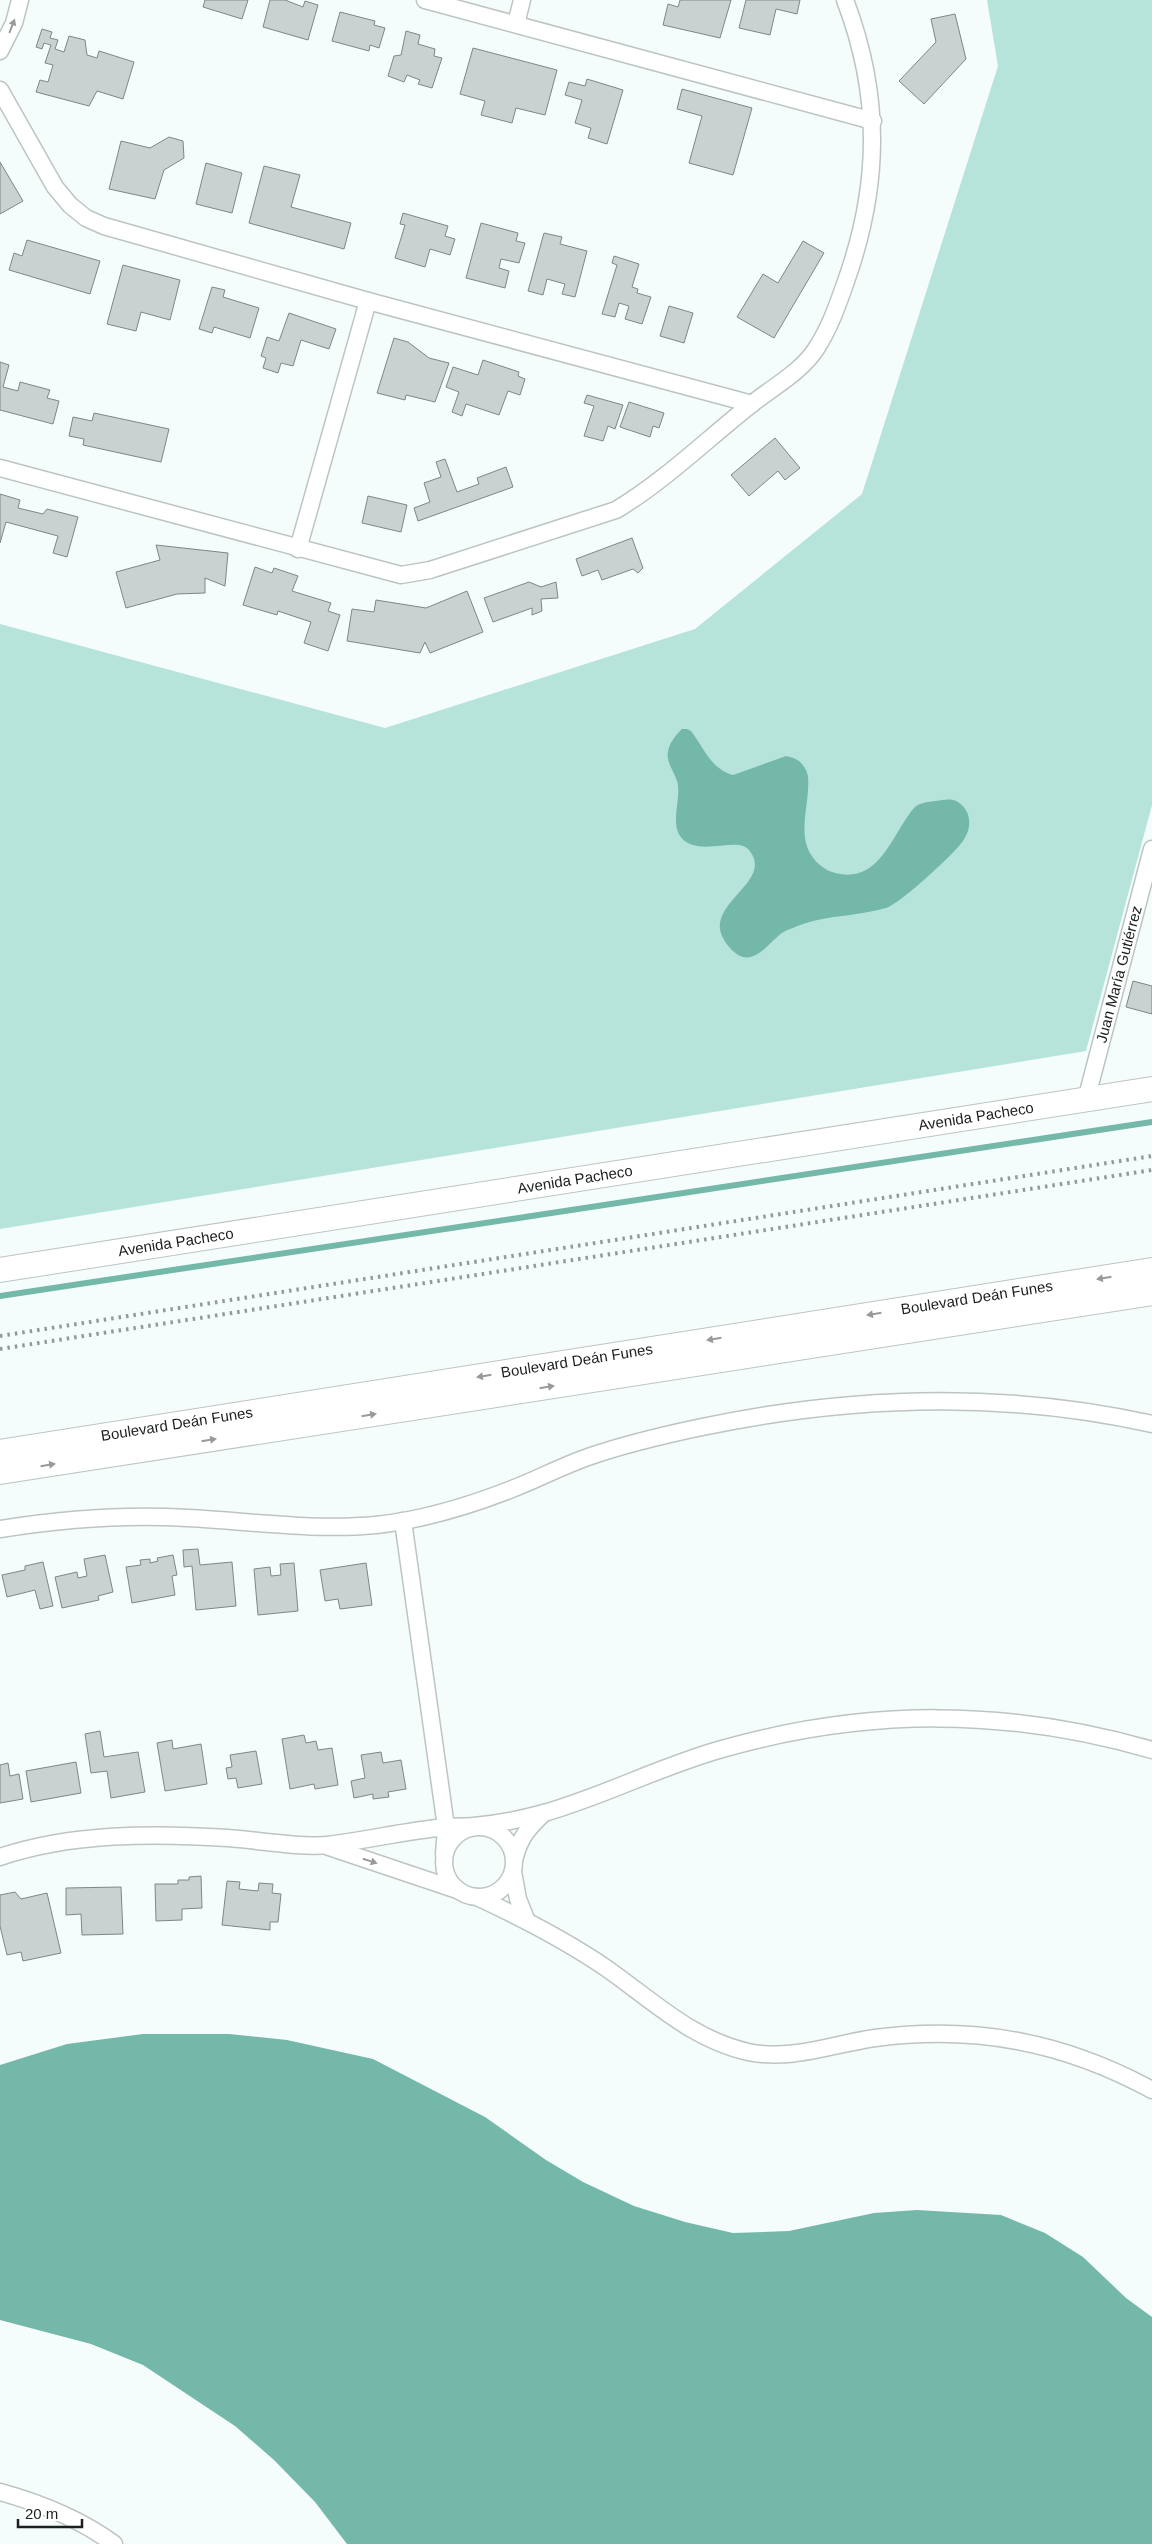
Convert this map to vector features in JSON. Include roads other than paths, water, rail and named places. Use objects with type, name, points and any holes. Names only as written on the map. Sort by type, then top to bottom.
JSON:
[{"type":"main road","name":"Avenida Pacheco","points":[[0,1270],[1152,1090]]},
{"type":"main road","name":"Boulevard Deán Funes","points":[[0,1452],[1152,1270]]},
{"type":"main road","name":"Boulevard Deán Funes","points":[[0,1472],[1152,1293]]},
{"type":"street","points":[[0,51],[14,23],[20,0]]},
{"type":"street","points":[[425,0],[873,121]]},
{"type":"street","points":[[516,24],[522,0]]},
{"type":"street","points":[[0,468],[401,575],[430,570],[616,510],[638,497],[790,375],[815,351],[833,318],[854,258],[867,203],[874,156],[873,121],[864,72],[851,16],[845,0]]},
{"type":"street","points":[[0,90],[55,187],[70,205],[86,218],[104,226],[368,301],[752,404]]},
{"type":"street","points":[[298,549],[368,301]]},
{"type":"street","name":"Juan María Gutiérrez","points":[[1086,1100],[1152,849]]},
{"type":"street","points":[[0,1529],[101,1516],[185,1517],[334,1526],[376,1525],[403,1521],[478,1501],[588,1457],[658,1437],[745,1418],[810,1408],[890,1402],[960,1401],[1046,1407],[1152,1424]]},
{"type":"street","points":[[403,1521],[446,1827],[444,1854],[446,1874],[457,1890]]},
{"type":"street","points":[[444,1854],[448,1844],[455,1835],[475,1826],[544,1813],[720,1749],[790,1733],[863,1720],[931,1717],[988,1719],[1048,1725],[1105,1736],[1152,1750]]},
{"type":"street","points":[[477,1898],[489,1896],[500,1891],[508,1883],[520,1841],[528,1828],[544,1813]]},
{"type":"street","points":[[0,1857],[17,1851],[123,1837],[196,1836],[324,1845],[446,1827],[486,1827],[505,1837],[512,1846],[518,1899],[526,1920]]},
{"type":"street","points":[[324,1845],[457,1890],[526,1920],[607,1969],[666,2014],[696,2033],[725,2046],[751,2052],[783,2055],[874,2039],[923,2034],[976,2035],[1019,2040],[1061,2051],[1099,2064],[1152,2090]]},
{"type":"street","points":[[0,2492],[46,2507],[100,2534],[114,2544]]},
{"type":"waterway","points":[[0,1296],[1152,1122]]},
{"type":"railway","points":[[0,1336],[1152,1156]]},
{"type":"railway","points":[[0,1349],[1152,1170]]}]
